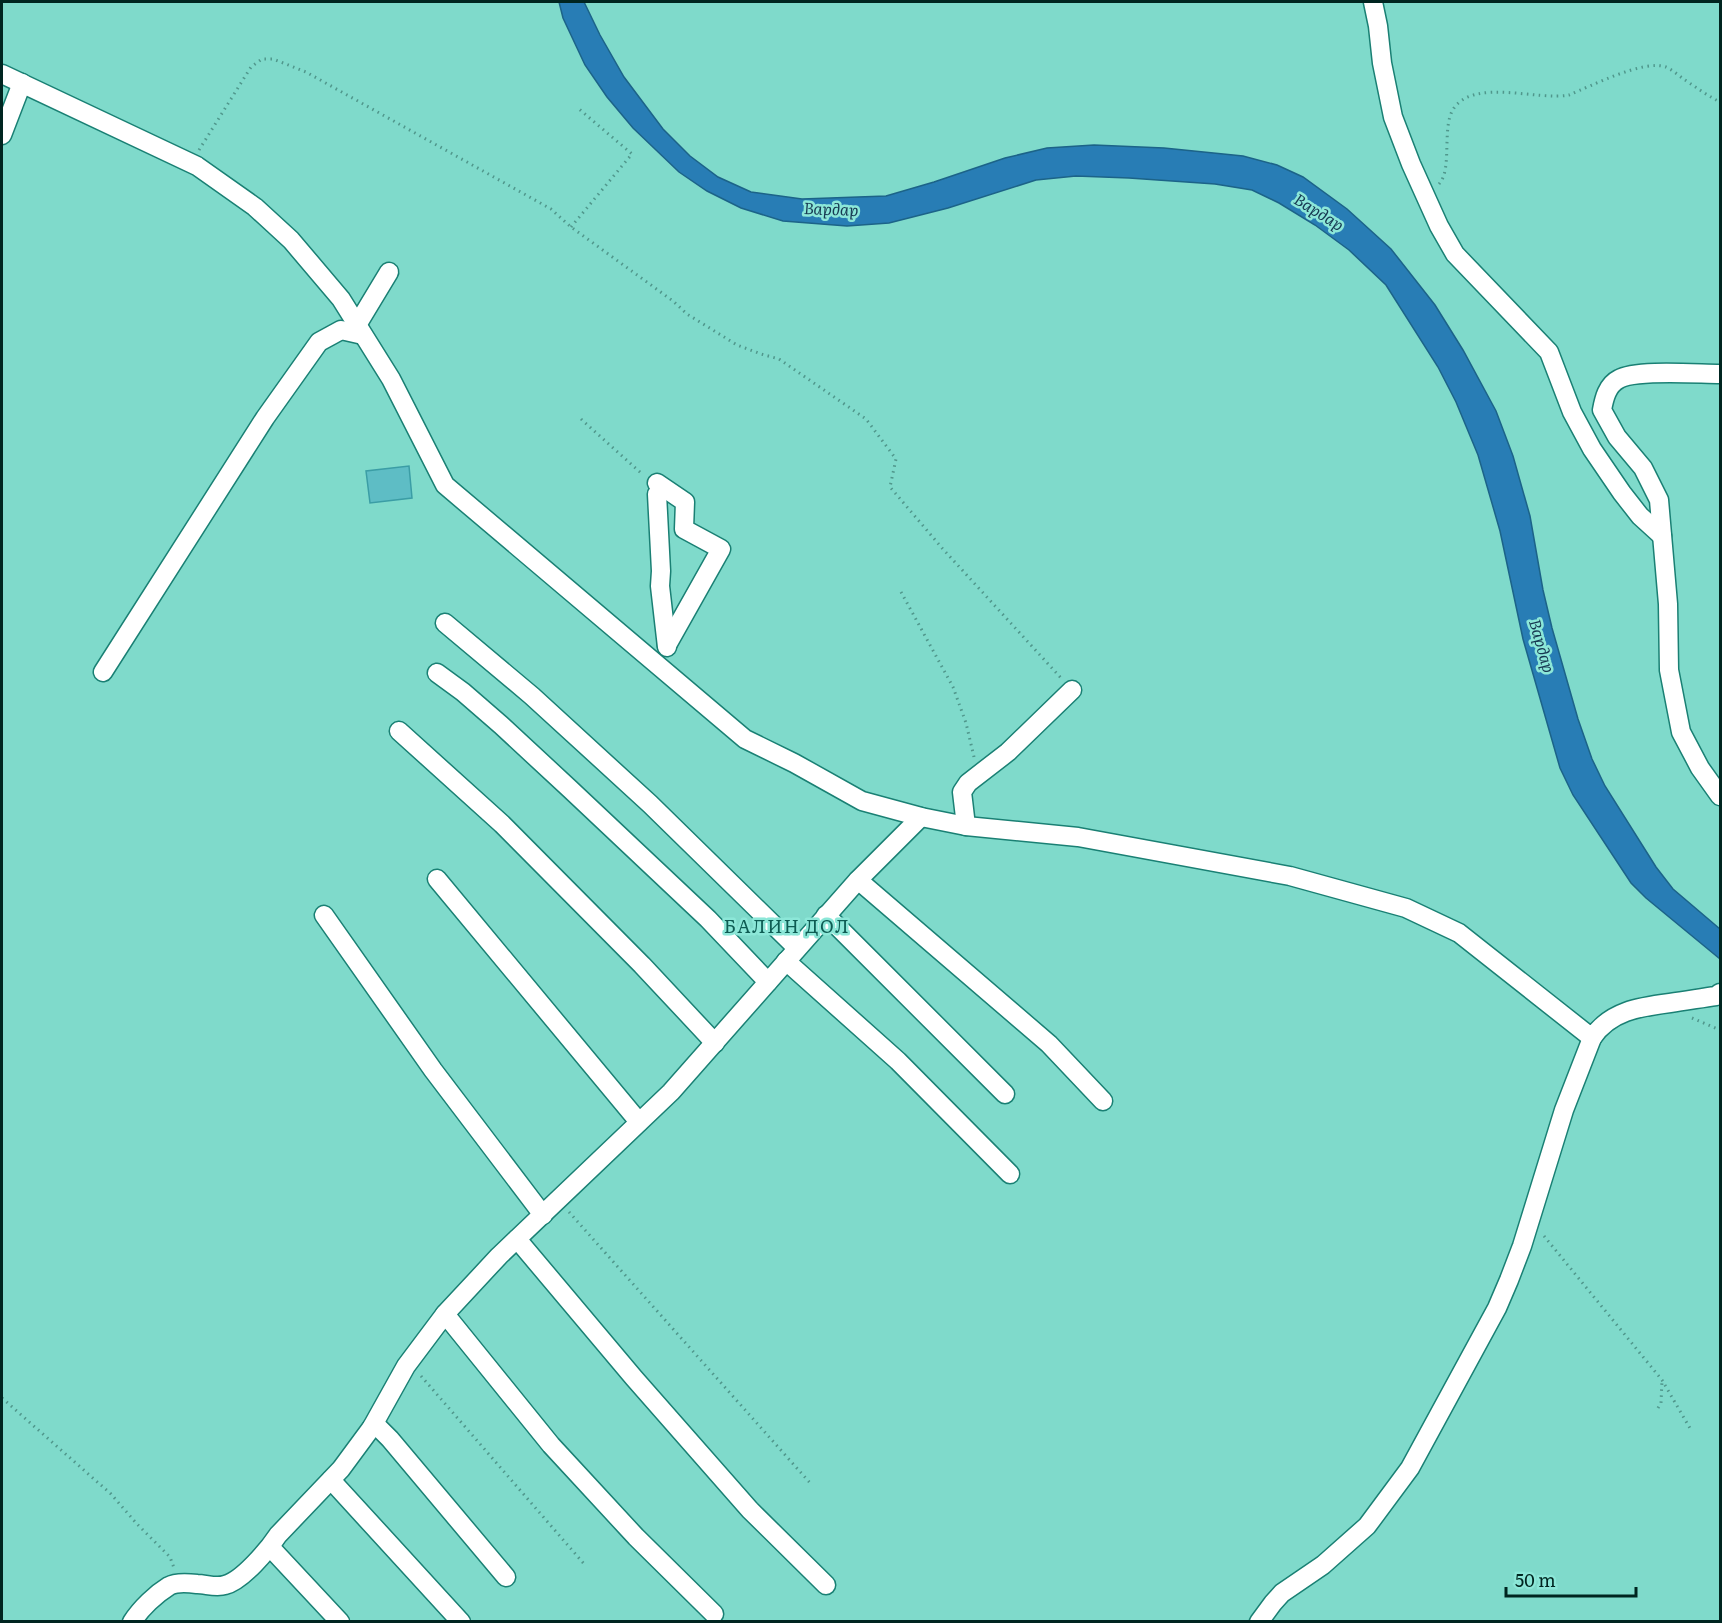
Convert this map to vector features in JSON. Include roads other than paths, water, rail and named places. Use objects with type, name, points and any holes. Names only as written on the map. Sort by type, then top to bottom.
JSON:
[{"type":"street","points":[[1372,2],[1393,117],[1439,226],[1455,254],[1549,352],[1572,412],[1592,449],[1622,493],[1662,536]]},
{"type":"street","points":[[2,74],[190,163],[255,207],[291,240],[341,299],[391,379],[445,485],[745,739],[862,801],[921,817],[966,826],[1078,837],[1290,876],[1406,908],[1459,933],[1592,1038]]},
{"type":"street","points":[[2,135],[22,83]]},
{"type":"street","points":[[360,330],[388,272]]},
{"type":"street","points":[[103,672],[265,418],[319,342],[341,330],[360,330]]},
{"type":"street","points":[[1720,374],[1636,374],[1617,379],[1605,393],[1602,410],[1617,437],[1642,468],[1659,500],[1668,604],[1669,670],[1681,732],[1700,768],[1720,796]]},
{"type":"street","points":[[667,645],[721,549],[684,529],[685,502],[657,489],[660,586],[668,663],[681,687]]},
{"type":"street","points":[[445,623],[532,696],[642,796],[791,955],[1010,1174]]},
{"type":"street","points":[[437,673],[501,724],[708,919],[768,982]]},
{"type":"street","points":[[966,826],[962,792],[968,783],[1008,752],[1072,690]]},
{"type":"street","points":[[399,731],[502,824],[642,965],[715,1043]]},
{"type":"street","points":[[132,1622],[147,1604],[171,1585],[225,1585],[235,1581],[270,1547],[278,1535],[341,1469],[372,1427],[406,1366],[444,1314],[517,1239],[671,1092],[826,915],[921,817]]},
{"type":"street","points":[[437,879],[639,1122]]},
{"type":"street","points":[[858,880],[1049,1044],[1103,1101]]},
{"type":"street","points":[[324,915],[433,1070],[543,1215]]},
{"type":"street","points":[[826,915],[1005,1094]]},
{"type":"street","points":[[1259,1622],[1282,1593],[1323,1565],[1367,1526],[1410,1468],[1497,1308],[1522,1246],[1564,1110],[1592,1038],[1606,1022],[1628,1010],[1718,995]]},
{"type":"street","points":[[517,1239],[634,1378],[750,1510],[826,1585]]},
{"type":"street","points":[[444,1314],[550,1445],[636,1537],[714,1614]]},
{"type":"street","points":[[372,1427],[377,1426],[390,1439],[506,1577]]},
{"type":"street","points":[[331,1480],[461,1622]]},
{"type":"street","points":[[270,1547],[340,1622]]},
{"type":"water","name":"Вардар","points":[[559,2],[584,2],[624,77],[663,129],[690,156],[718,177],[751,192],[802,199],[886,196],[1005,158],[1047,148],[1094,145],[1164,148],[1243,156],[1277,165],[1303,177],[1347,209],[1391,249],[1435,305],[1463,350],[1496,411],[1513,456],[1530,516],[1552,628],[1592,759],[1605,786],[1656,867],[1673,889],[1720,929],[1720,959],[1631,883],[1573,795],[1560,768],[1523,639],[1500,531],[1478,455],[1456,402],[1438,367],[1386,285],[1349,250],[1315,225],[1252,190],[1215,184],[1129,178],[1076,176],[1036,180],[948,208],[889,223],[847,226],[783,221],[741,208],[707,191],[679,172],[633,128],[607,97],[585,65],[563,18]]},
{"type":"district","name":"БАЛИН ДОЛ","points":[[787,927]]}]
